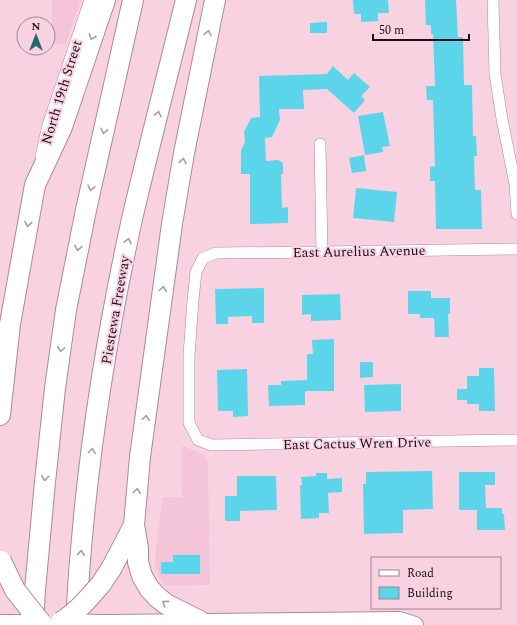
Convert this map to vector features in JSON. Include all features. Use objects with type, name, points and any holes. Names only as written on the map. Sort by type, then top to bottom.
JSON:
[{"type":"highway","points":[[0,415],[10,324],[36,185],[62,127],[104,0]]},
{"type":"highway","points":[[52,624],[36,583],[55,388],[66,310],[86,210],[133,0]]},
{"type":"highway","name":"Piestewa Freeway","points":[[52,624],[78,592],[86,490],[116,299],[132,219],[186,0]]},
{"type":"highway","points":[[200,622],[166,604],[149,588],[142,576],[138,562],[138,548],[134,525],[140,457],[172,224],[184,154],[215,0]]},
{"type":"highway","points":[[52,624],[75,611],[90,597],[111,569],[134,525]]},
{"type":"highway","points":[[1,559],[15,590],[52,624]]},
{"type":"main road","points":[[0,624],[399,620],[415,625]]},
{"type":"street","name":"North 19th Street","points":[[36,185],[48,124],[90,0]]},
{"type":"street","points":[[493,0],[495,74],[502,119],[514,159],[517,214]]},
{"type":"street","points":[[320,144],[322,252]]},
{"type":"street","name":"East Aurelius Avenue","points":[[198,440],[189,424],[189,355],[196,272],[203,258],[216,253],[517,249]]},
{"type":"street","name":"East Cactus Wren Drive","points":[[198,440],[212,445],[517,440]]},
{"type":"shaded area","points":[[52,0],[81,0],[66,44],[56,44],[56,16],[52,16]]},
{"type":"shaded area","points":[[181,446],[204,454],[208,461],[210,585],[165,586],[159,577],[155,564],[163,497],[182,497]]},
{"type":"building","points":[[353,0],[388,0],[389,13],[378,13],[378,21],[361,22],[361,14],[354,14]]},
{"type":"building","points":[[425,0],[456,0],[458,37],[463,37],[464,85],[472,85],[473,136],[476,136],[477,156],[474,156],[475,190],[481,190],[482,229],[436,229],[435,181],[430,181],[430,167],[435,166],[433,100],[427,100],[426,86],[435,86],[433,34],[431,34],[431,25],[426,25]]},
{"type":"building","points":[[327,22],[327,33],[310,33],[310,23]]},
{"type":"building","points":[[333,66],[348,80],[354,73],[370,87],[361,96],[365,100],[354,113],[327,89],[303,90],[304,109],[279,109],[280,120],[272,137],[265,138],[266,161],[278,160],[283,163],[283,174],[281,174],[282,208],[288,207],[288,223],[250,224],[250,174],[241,174],[241,150],[245,142],[244,132],[251,118],[260,117],[259,76],[327,74]]},
{"type":"building","points":[[383,112],[390,146],[382,147],[383,152],[365,155],[358,116]]},
{"type":"building","points":[[364,155],[366,171],[352,173],[349,158]]},
{"type":"building","points":[[356,188],[397,192],[394,222],[353,218]]},
{"type":"building","points":[[264,288],[264,323],[252,323],[252,316],[228,317],[228,324],[216,324],[215,289]]},
{"type":"building","points":[[408,291],[431,291],[431,298],[450,298],[450,314],[448,314],[449,337],[435,337],[434,318],[420,318],[420,314],[408,314]]},
{"type":"building","points":[[340,294],[341,320],[311,321],[311,314],[302,315],[302,295]]},
{"type":"building","points":[[334,339],[334,391],[305,391],[305,405],[269,406],[268,385],[281,385],[281,381],[307,380],[307,354],[313,354],[312,340]]},
{"type":"building","points":[[360,362],[373,362],[373,377],[360,378]]},
{"type":"building","points":[[479,368],[494,368],[495,411],[479,411],[479,404],[467,404],[467,400],[457,400],[457,389],[467,389],[467,376],[479,376]]},
{"type":"building","points":[[247,369],[248,416],[233,417],[233,411],[218,411],[217,370]]},
{"type":"building","points":[[401,384],[401,411],[365,412],[364,385]]},
{"type":"building","points":[[432,471],[433,509],[403,510],[403,533],[364,534],[363,484],[366,484],[366,472]]},
{"type":"building","points":[[459,472],[495,472],[495,485],[485,485],[486,508],[502,508],[505,530],[477,530],[477,510],[459,510]]},
{"type":"building","points":[[316,473],[327,473],[327,479],[342,478],[342,492],[328,493],[329,513],[319,513],[319,518],[301,519],[301,477],[316,476]]},
{"type":"building","points":[[237,476],[276,476],[277,510],[240,511],[240,521],[225,521],[225,496],[237,496]]},
{"type":"building","points":[[173,555],[200,555],[200,574],[161,574],[161,562],[173,562]]}]
